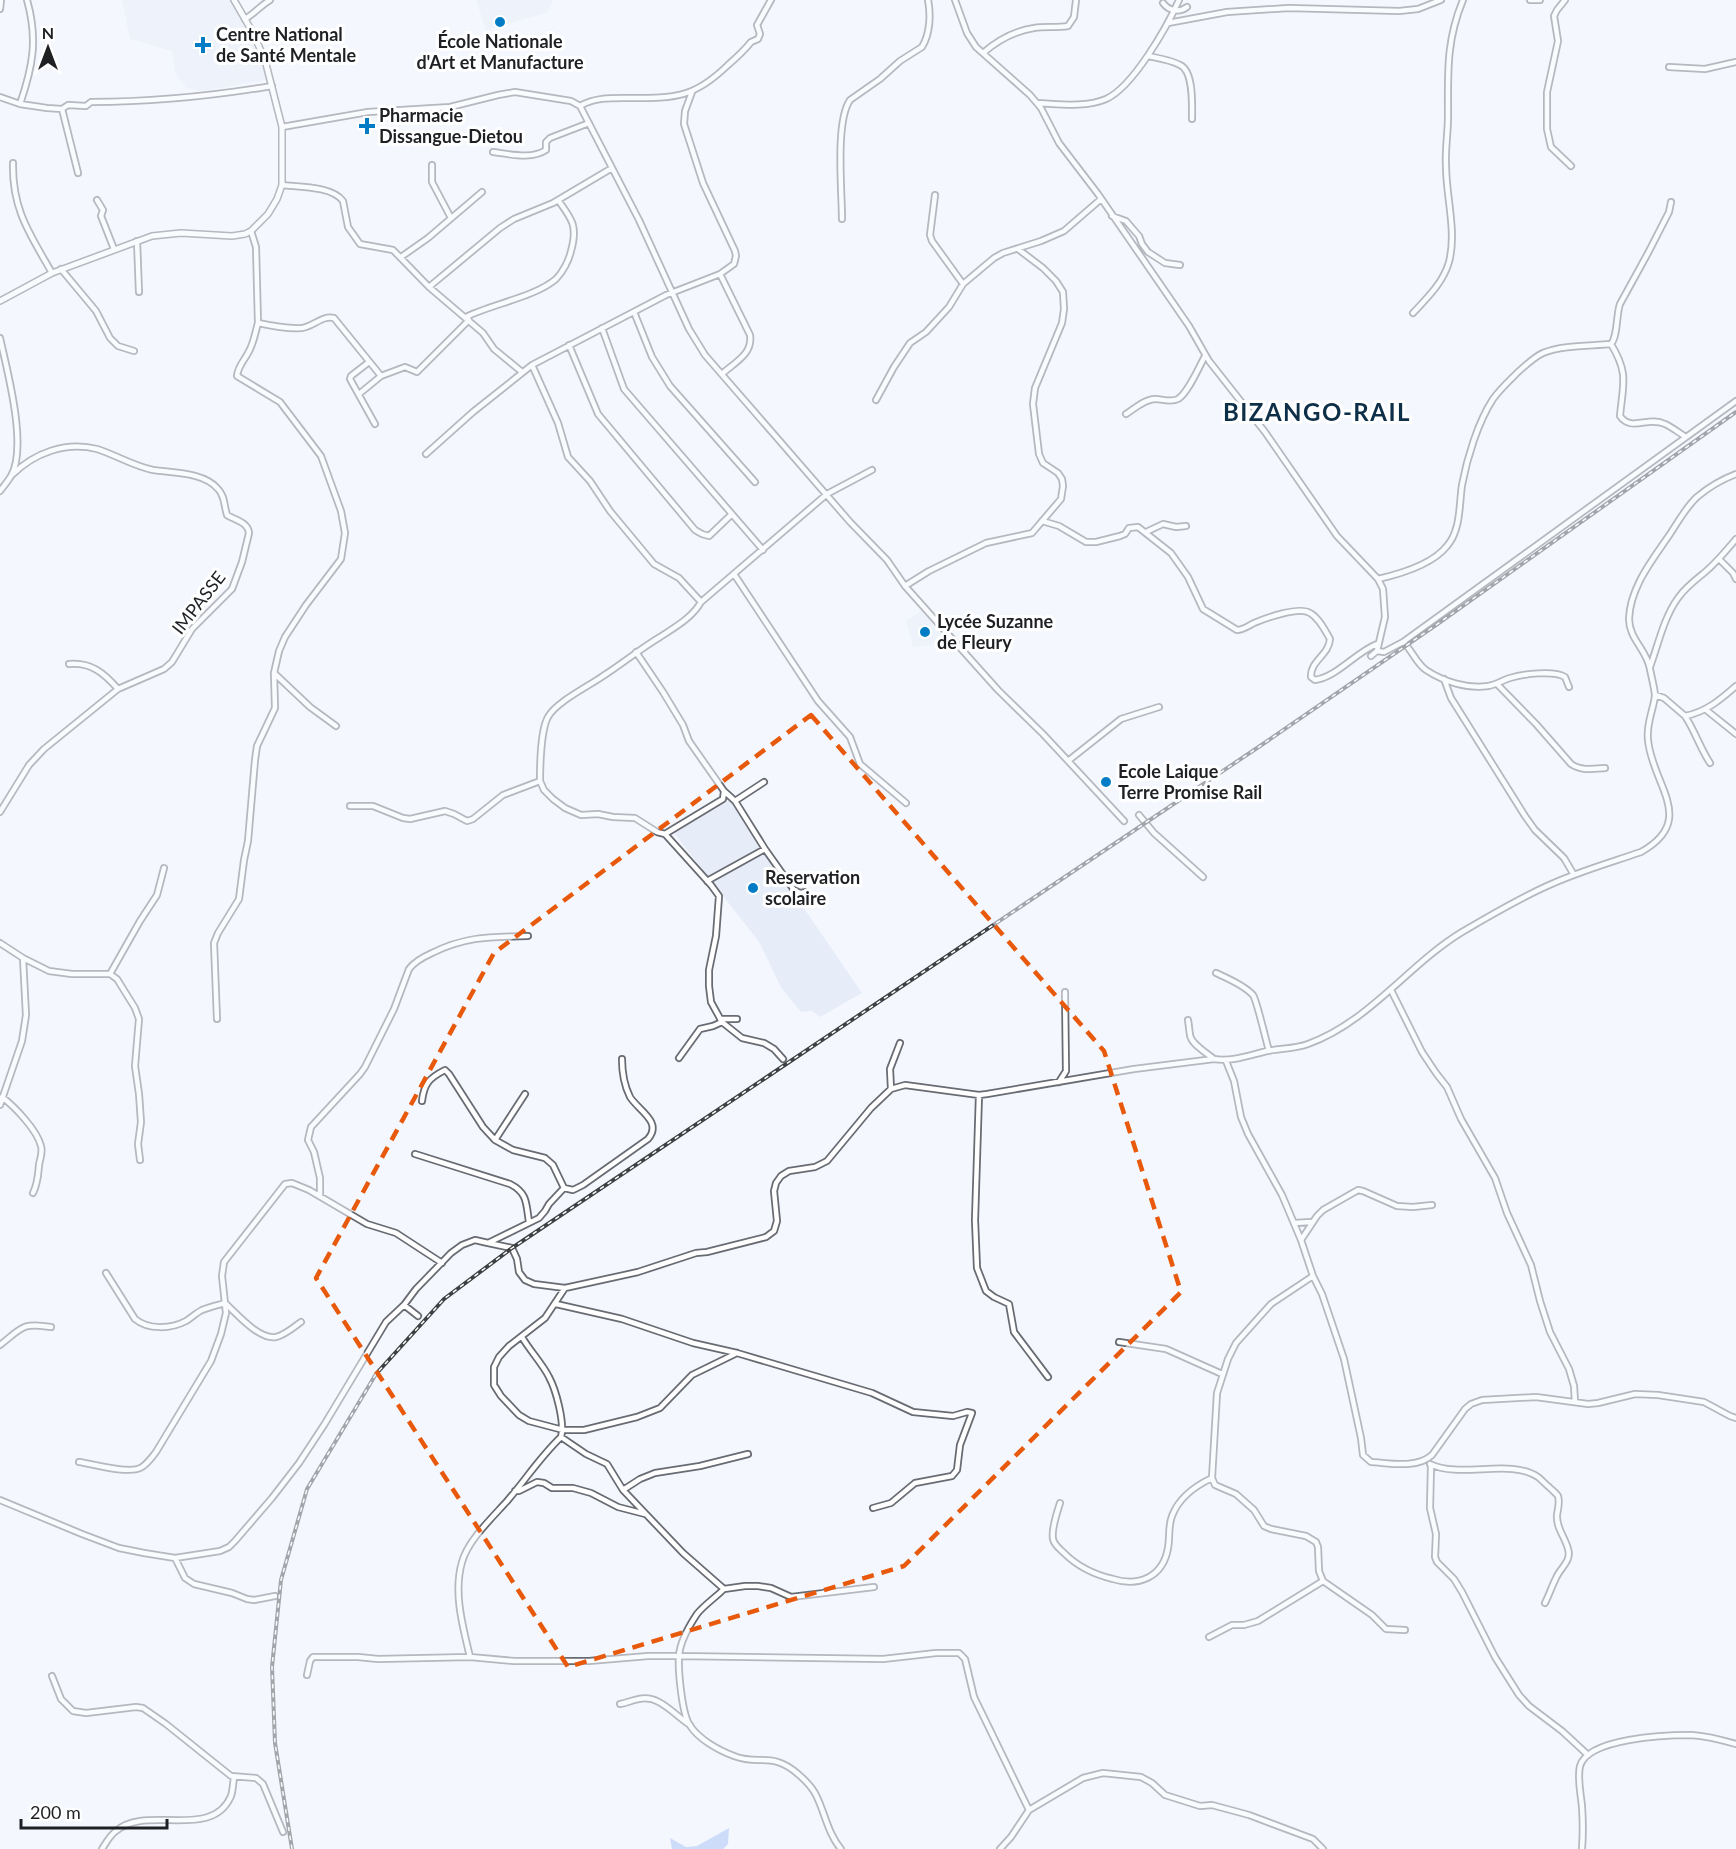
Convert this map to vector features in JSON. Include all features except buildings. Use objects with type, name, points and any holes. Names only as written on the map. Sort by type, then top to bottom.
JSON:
[{"type":"street","points":[[0,9],[1,0]]},
{"type":"street","points":[[20,104],[30,76],[33,56],[31,17],[27,0]]},
{"type":"street","points":[[0,301],[52,273],[136,241],[166,233],[232,236],[245,234],[268,214],[277,199],[282,184],[282,127],[261,49],[234,0]]},
{"type":"street","points":[[245,19],[270,0]]},
{"type":"street","points":[[580,106],[607,98],[662,98],[692,92],[716,76],[751,42],[758,39],[760,34],[757,25],[771,0]]},
{"type":"street","points":[[842,219],[842,126],[847,104],[925,44],[930,20],[928,0]]},
{"type":"street","points":[[954,0],[971,39],[1037,103],[1059,143],[1101,199],[1189,326],[1205,356],[1265,432],[1337,536],[1378,579],[1383,589],[1385,610],[1377,651]]},
{"type":"street","points":[[983,53],[999,40],[1019,32],[1034,28],[1068,26],[1074,17],[1076,0]]},
{"type":"street","points":[[1037,103],[1078,104],[1106,99],[1125,84],[1148,56],[1179,0]]},
{"type":"street","points":[[1168,22],[1221,13],[1289,8],[1400,11],[1418,9],[1441,0]]},
{"type":"street","points":[[1413,313],[1438,287],[1449,263],[1452,247],[1445,165],[1448,124],[1447,68],[1454,20],[1463,0]]},
{"type":"street","points":[[1530,0],[1540,0]]},
{"type":"street","points":[[1565,0],[1554,16],[1558,41],[1547,92],[1547,129],[1551,147],[1571,166]]},
{"type":"street","points":[[1163,3],[1174,10],[1187,7]]},
{"type":"street","points":[[1148,56],[1185,68],[1190,78],[1192,119]]},
{"type":"street","points":[[1669,67],[1705,69],[1736,62]]},
{"type":"street","points":[[0,97],[20,104],[62,109],[68,105],[86,106],[91,102],[140,102],[208,96],[272,86]]},
{"type":"street","points":[[282,127],[368,112],[450,107],[515,92],[571,101],[580,106],[692,334],[705,355],[850,522],[887,560],[905,586],[976,666],[1124,821]]},
{"type":"street","points":[[426,454],[532,365],[673,292],[720,274],[734,264],[736,256],[703,183],[684,124],[685,111],[692,92]]},
{"type":"street","points":[[62,109],[78,173]]},
{"type":"street","points":[[493,152],[523,155],[541,153],[546,150],[546,142],[550,138],[589,123]]},
{"type":"street","points":[[13,163],[14,188],[20,213],[27,231],[52,273]]},
{"type":"street","points":[[432,165],[432,182],[452,218]]},
{"type":"street","points":[[429,287],[500,228],[525,213],[558,200],[612,168]]},
{"type":"street","points":[[282,184],[335,193],[343,201],[348,227],[360,244],[388,248],[401,257],[429,287],[483,333],[494,349],[522,372]]},
{"type":"street","points":[[401,257],[483,192]]},
{"type":"street","points":[[935,195],[930,235],[963,284]]},
{"type":"street","points":[[876,400],[910,343],[926,332],[949,308],[963,284],[994,258],[1064,231],[1101,199]]},
{"type":"street","points":[[97,200],[103,210],[101,216],[114,249]]},
{"type":"street","points":[[359,394],[381,376],[405,367],[417,372],[467,319],[482,309],[538,289],[557,278],[572,249],[575,228],[573,220],[558,200]]},
{"type":"street","points":[[1611,344],[1614,340],[1620,304],[1669,212],[1671,202]]},
{"type":"street","points":[[1112,216],[1126,221],[1148,252],[1165,263],[1180,265]]},
{"type":"street","points":[[217,1019],[214,944],[218,933],[239,899],[248,842],[257,746],[275,708],[274,673],[279,651],[285,637],[306,605],[341,559],[345,533],[341,511],[321,456],[280,402],[237,376],[254,339],[258,323],[256,247],[251,231]]},
{"type":"street","points":[[136,241],[139,292]]},
{"type":"street","points":[[905,586],[929,571],[986,543],[1032,533],[1061,499],[1063,486],[1058,473],[1043,463],[1039,454],[1033,404],[1035,388],[1062,323],[1064,309],[1062,292],[1056,281],[1043,268],[1018,249]]},
{"type":"street","points":[[62,269],[96,311],[110,338],[118,346],[134,351]]},
{"type":"street","points":[[720,274],[750,335],[751,343],[742,357],[722,374]]},
{"type":"street","points":[[634,312],[652,357],[670,386],[755,482]]},
{"type":"street","points":[[258,323],[303,328],[328,316],[334,318],[381,376]]},
{"type":"street","points":[[602,328],[624,389],[763,550]]},
{"type":"street","points":[[0,338],[16,413],[16,457],[12,475],[0,491]]},
{"type":"street","points":[[1611,344],[1623,367],[1625,380],[1620,416],[1623,421],[1630,424],[1651,420],[1665,423],[1686,437]]},
{"type":"street","points":[[1378,579],[1412,570],[1448,546],[1458,521],[1466,467],[1474,442],[1493,399],[1509,381],[1535,357],[1544,352],[1584,345],[1611,344]]},
{"type":"street","points":[[569,345],[594,406],[603,421],[695,530],[709,536],[732,514]]},
{"type":"street","points":[[1126,414],[1150,400],[1167,401],[1179,398],[1188,387],[1205,356]]},
{"type":"street","points":[[369,362],[350,377],[375,424]]},
{"type":"street","points":[[532,365],[558,423],[564,449],[572,464],[590,480],[610,511],[654,564],[679,578],[701,602]]},
{"type":"street","points":[[1371,656],[1377,651],[1384,652],[1403,642],[1736,401]]},
{"type":"street","name":"IMPASSE","points":[[0,812],[35,757],[118,689],[164,669],[176,658],[192,629],[235,584],[247,542],[248,528],[227,515],[224,500],[218,489],[200,477],[147,468],[97,450],[58,448],[26,463],[12,475]]},
{"type":"street","points":[[783,1059],[774,1049],[764,1043],[742,1038],[721,1020],[711,1002],[709,970],[720,899],[714,889],[665,834],[657,832],[635,818],[580,814],[553,799],[544,790],[540,781],[545,726],[550,713],[576,693],[688,618],[697,610],[701,602],[827,494],[872,470]]},
{"type":"street","points":[[0,1500],[119,1548],[175,1558],[220,1551],[236,1541],[299,1463],[386,1322],[404,1305],[416,1289],[462,1245],[475,1240],[513,1248],[519,1272],[525,1280],[534,1284],[565,1288],[638,1272],[696,1253],[766,1237],[774,1231],[777,1221],[774,1191],[781,1176],[789,1171],[815,1167],[827,1161],[871,1108],[891,1089],[905,1085],[979,1095],[1134,1069],[1214,1059],[1226,1061],[1299,1047],[1341,1028],[1391,990],[1432,952],[1462,933],[1544,887],[1641,852],[1659,840],[1670,818],[1669,805],[1651,758],[1647,737],[1655,694],[1650,667],[1646,656],[1632,636],[1629,622],[1630,606],[1647,569],[1695,499],[1715,483],[1736,474]]},
{"type":"street","points":[[1042,521],[1059,526],[1086,542],[1120,536],[1133,526],[1138,527],[1171,552],[1188,577],[1203,609],[1237,630],[1276,615],[1302,610],[1312,614],[1330,639],[1327,650],[1312,668],[1311,676],[1315,680],[1325,677],[1364,650],[1377,644]]},
{"type":"street","points":[[1146,532],[1163,524],[1176,527],[1186,526]]},
{"type":"street","points":[[1650,667],[1669,612],[1677,599],[1692,581],[1719,559],[1736,539]]},
{"type":"street","points":[[1719,559],[1736,579]]},
{"type":"street","points":[[734,574],[818,701],[850,737],[861,764],[906,803]]},
{"type":"street","points":[[1403,642],[1425,670],[1462,685],[1489,686],[1519,675],[1559,673],[1565,677],[1569,687]]},
{"type":"street","points":[[636,652],[663,692],[682,725],[688,741],[733,800],[794,890],[800,893],[806,892]]},
{"type":"street","points":[[69,664],[85,664],[93,668],[108,678],[118,689]]},
{"type":"street","points":[[274,673],[310,707],[336,726]]},
{"type":"street","points":[[1443,679],[1451,698],[1525,816],[1535,830],[1564,858],[1574,875]]},
{"type":"street","points":[[1497,684],[1576,768],[1585,770],[1605,768]]},
{"type":"street","points":[[1685,716],[1716,704],[1736,686]]},
{"type":"street","points":[[1655,694],[1664,698],[1685,716],[1710,763]]},
{"type":"street","points":[[1068,761],[1121,719],[1159,707]]},
{"type":"street","points":[[1705,709],[1736,734]]},
{"type":"street","points":[[350,806],[373,806],[410,819],[445,811],[467,821],[474,819],[510,791],[540,781]]},
{"type":"street","points":[[665,834],[723,799],[733,800],[764,782]]},
{"type":"street","points":[[723,799],[724,791]]},
{"type":"street","points":[[1139,815],[1154,833],[1203,877]]},
{"type":"street","points":[[707,881],[765,849]]},
{"type":"street","points":[[110,974],[157,895],[164,868]]},
{"type":"street","points":[[320,1196],[320,1178],[314,1152],[308,1140],[311,1127],[365,1066],[394,1009],[413,963],[439,949],[471,938],[528,936]]},
{"type":"street","points":[[0,943],[49,971],[72,974],[110,974],[117,979],[138,1014],[135,1066],[140,1094],[141,1122],[138,1144],[140,1160]]},
{"type":"street","points":[[0,1106],[22,1041],[26,1015],[23,958]]},
{"type":"street","points":[[1216,973],[1252,995],[1269,1051]]},
{"type":"street","points":[[1391,990],[1422,1052],[1447,1087],[1461,1119],[1495,1178],[1507,1213],[1531,1265],[1550,1332],[1569,1369],[1574,1386],[1575,1402]]},
{"type":"street","points":[[1059,1082],[1066,1071],[1065,992]]},
{"type":"street","points":[[680,1058],[700,1029],[713,1026],[721,1020],[737,1018]]},
{"type":"street","points":[[1188,1020],[1193,1042],[1214,1059]]},
{"type":"street","points":[[891,1089],[890,1070],[900,1043]]},
{"type":"street","points":[[564,1188],[573,1190],[583,1185],[648,1140],[654,1130],[645,1113],[631,1100],[626,1089],[622,1059]]},
{"type":"street","points":[[1226,1061],[1234,1081],[1236,1098],[1245,1126],[1282,1195],[1322,1294],[1344,1359],[1363,1455],[1371,1462],[1417,1463],[1426,1461],[1459,1417],[1476,1401],[1536,1397],[1588,1404],[1635,1394],[1658,1395],[1704,1402],[1736,1418]]},
{"type":"street","points":[[422,1101],[425,1086],[445,1070],[483,1127],[495,1140],[513,1150],[546,1158],[553,1165],[564,1188]]},
{"type":"street","points":[[1066,1071],[1077,1079]]},
{"type":"street","points":[[495,1140],[525,1094]]},
{"type":"street","points":[[979,1095],[975,1220],[977,1268],[986,1291],[1009,1304],[1014,1332],[1048,1377]]},
{"type":"street","points":[[2,1097],[19,1111],[41,1145],[39,1176],[33,1193]]},
{"type":"street","points":[[415,1154],[519,1188],[523,1192],[530,1222]]},
{"type":"street","points":[[79,1461],[120,1469],[139,1469],[145,1466],[156,1452],[211,1361],[224,1323],[225,1304],[222,1276],[224,1262],[281,1187],[288,1182],[320,1196],[367,1224],[396,1233],[442,1263]]},
{"type":"street","points":[[488,1243],[539,1218],[546,1211],[549,1203],[564,1188]]},
{"type":"street","points":[[1301,1240],[1311,1222],[1323,1210],[1360,1190],[1397,1206],[1432,1205]]},
{"type":"street","points":[[1294,1223],[1311,1222]]},
{"type":"street","points":[[106,1273],[135,1319],[140,1323],[153,1326],[178,1324],[202,1310],[225,1304]]},
{"type":"street","points":[[1313,1276],[1271,1304],[1236,1343],[1222,1374],[1217,1393],[1212,1478],[1215,1485],[1236,1494],[1254,1510],[1264,1526],[1306,1536],[1316,1542],[1319,1571],[1323,1581],[1371,1615],[1386,1629],[1405,1629]]},
{"type":"street","points":[[565,1288],[545,1318],[499,1357],[494,1367],[494,1385],[501,1396],[519,1415],[529,1421],[563,1430],[584,1430],[649,1413],[660,1407],[692,1375],[737,1353]]},
{"type":"street","points":[[225,1304],[254,1330],[269,1336],[276,1337],[301,1322]]},
{"type":"street","points":[[556,1304],[650,1327],[693,1343],[737,1353],[872,1393],[913,1412],[953,1416],[972,1413],[960,1445],[957,1470],[952,1476],[915,1483],[891,1503],[873,1508]]},
{"type":"street","points":[[404,1305],[418,1316]]},
{"type":"street","points":[[0,1345],[27,1325],[51,1327]]},
{"type":"street","points":[[470,1657],[458,1592],[462,1560],[477,1536],[561,1437],[563,1430],[549,1377],[522,1337]]},
{"type":"street","points":[[1119,1342],[1166,1349],[1222,1374]]},
{"type":"street","points":[[561,1437],[586,1454],[607,1464],[623,1490],[645,1514],[724,1589]]},
{"type":"street","points":[[623,1490],[639,1479],[655,1473],[700,1466],[748,1454]]},
{"type":"street","points":[[1426,1461],[1431,1466],[1456,1470],[1522,1471],[1537,1476],[1558,1495],[1557,1516],[1560,1532],[1569,1555],[1545,1603]]},
{"type":"street","points":[[1431,1466],[1430,1508],[1436,1534],[1435,1557],[1437,1562],[1454,1579],[1495,1657],[1519,1695],[1588,1755]]},
{"type":"street","points":[[1060,1503],[1053,1539],[1057,1547],[1069,1558],[1101,1576],[1134,1583],[1158,1571],[1166,1556],[1172,1515],[1186,1494],[1212,1478]]},
{"type":"street","points":[[515,1491],[537,1482],[552,1488],[573,1488],[618,1507],[645,1514]]},
{"type":"street","points":[[175,1558],[185,1578],[194,1584],[247,1599],[274,1596]]},
{"type":"street","points":[[1209,1637],[1232,1625],[1244,1625],[1258,1621],[1323,1581]]},
{"type":"street","points":[[690,1725],[685,1714],[679,1656],[682,1643],[699,1611],[724,1589],[758,1586],[771,1588],[791,1597],[874,1587]]},
{"type":"street","points":[[307,1675],[313,1657],[378,1659],[470,1657],[514,1661],[589,1661],[648,1656],[883,1659],[936,1653],[959,1653],[965,1659],[974,1697],[1029,1810]]},
{"type":"street","points":[[52,1676],[61,1699],[73,1711],[86,1713],[143,1708],[234,1778],[256,1778],[263,1784],[283,1832]]},
{"type":"street","points":[[620,1704],[640,1698],[650,1698],[661,1703],[703,1738],[732,1755],[741,1758],[779,1761],[798,1774],[816,1795],[837,1844],[842,1849]]},
{"type":"street","points":[[1582,1849],[1579,1775],[1580,1764],[1584,1757],[1598,1749],[1628,1740],[1652,1737],[1692,1735],[1736,1744]]},
{"type":"street","points":[[1000,1849],[1029,1810],[1095,1773],[1141,1777],[1174,1799],[1200,1806],[1230,1809],[1306,1836],[1323,1849]]},
{"type":"street","points":[[102,1849],[116,1830],[140,1821],[186,1821],[210,1815],[222,1808],[231,1796],[234,1778]]},
{"type":"highlighted area","points":[[811,715],[1104,1051],[1181,1292],[904,1566],[568,1667],[316,1278],[494,953]]},
{"type":"shaded area","name":"Centre National de Santé Mentale","points":[[122,0],[230,0],[260,54],[266,80],[202,91],[186,88],[175,73],[172,51],[130,39]]},
{"type":"shaded area","name":"École Nationale d'Art et Manufacture","points":[[476,0],[553,1],[547,13],[486,30]]},
{"type":"shaded area","name":"Lycée Suzanne de Fleury","points":[[921,611],[943,635],[932,645],[913,647],[906,621]]},
{"type":"shaded area","name":"Reservation scolaire","points":[[730,800],[862,993],[820,1017],[812,1011],[801,1012],[782,989],[759,942],[674,833]]},
{"type":"water","points":[[729,1828],[728,1844],[723,1849],[672,1849],[670,1838],[686,1847],[697,1846]]},
{"type":"railway","points":[[292,1849],[275,1743],[272,1667],[281,1580],[307,1489],[376,1374],[444,1299],[512,1248],[1263,744],[1436,625],[1736,412]]},
{"type":"place","name":"École Nationale d'Art et Manufacture","points":[[500,22]]},
{"type":"place","name":"Centre National de Santé Mentale","points":[[203,45]]},
{"type":"place","name":"Pharmacie Dissangue-Dietou","points":[[367,126]]},
{"type":"place","name":"Lycée Suzanne de Fleury","points":[[925,632]]},
{"type":"place","name":"Ecole Laique Terre Promise Rail","points":[[1106,782]]},
{"type":"place","name":"Reservation scolaire","points":[[753,888]]},
{"type":"district","name":"BIZANGO-RAIL","points":[[1317,413]]}]
